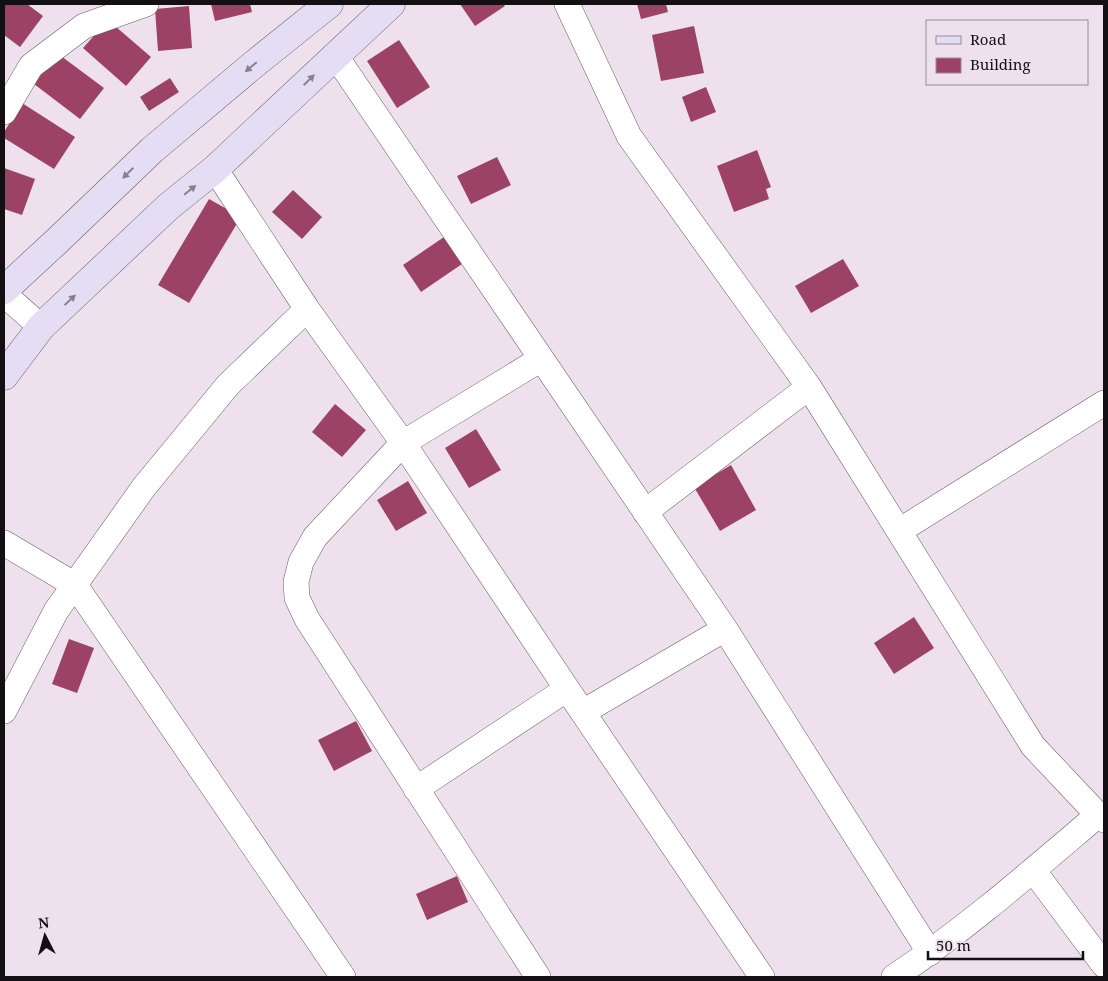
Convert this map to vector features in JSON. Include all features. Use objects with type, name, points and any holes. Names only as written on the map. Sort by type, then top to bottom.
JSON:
[{"type":"main road","points":[[4,292],[152,150],[329,4]]},
{"type":"main road","points":[[4,376],[41,327],[168,207],[215,169],[391,4]]},
{"type":"street","points":[[4,112],[31,66],[84,26],[146,4]]},
{"type":"street","points":[[554,4],[629,136],[809,387],[1033,746],[1101,817],[930,953],[894,977]]},
{"type":"street","points":[[567,4],[629,136]]},
{"type":"street","points":[[335,55],[725,629],[930,953]]},
{"type":"street","points":[[215,169],[307,309],[403,443],[756,975]]},
{"type":"street","points":[[4,292],[41,327]]},
{"type":"street","points":[[4,711],[56,611],[144,487],[228,385],[307,309]]},
{"type":"street","points":[[538,977],[307,618],[297,598],[296,582],[301,562],[315,537],[403,443],[541,359]]},
{"type":"street","points":[[645,512],[809,387]]},
{"type":"street","points":[[899,531],[1104,403]]},
{"type":"street","points":[[4,543],[75,585],[343,977]]},
{"type":"street","points":[[583,712],[725,629]]},
{"type":"street","points":[[416,789],[567,689]]},
{"type":"street","points":[[1033,870],[1104,965]]},
{"type":"building","points":[[4,4],[27,4],[43,16],[20,47],[4,35]]},
{"type":"building","points":[[211,4],[250,4],[252,12],[215,21]]},
{"type":"building","points":[[460,4],[503,4],[505,6],[475,26]]},
{"type":"building","points":[[637,4],[666,4],[668,12],[641,19]]},
{"type":"building","points":[[189,6],[192,48],[158,51],[155,9]]},
{"type":"building","points":[[108,20],[151,57],[126,86],[83,48]]},
{"type":"building","points":[[694,26],[704,73],[661,81],[652,35]]},
{"type":"building","points":[[399,40],[430,87],[397,108],[367,61]]},
{"type":"building","points":[[57,53],[104,88],[80,119],[34,84]]},
{"type":"building","points":[[170,78],[179,92],[149,111],[140,97]]},
{"type":"building","points":[[706,87],[716,112],[691,122],[682,97]]},
{"type":"building","points":[[22,103],[75,137],[54,169],[4,138],[4,132]]},
{"type":"building","points":[[757,150],[771,187],[766,189],[769,199],[734,212],[717,166]]},
{"type":"building","points":[[497,157],[511,185],[471,204],[457,176]]},
{"type":"building","points":[[4,168],[35,179],[22,215],[4,209]]},
{"type":"building","points":[[293,190],[322,217],[302,239],[272,212]]},
{"type":"building","points":[[209,199],[241,217],[189,303],[158,285]]},
{"type":"building","points":[[444,237],[462,264],[421,292],[403,265]]},
{"type":"building","points":[[843,259],[859,286],[811,313],[795,286]]},
{"type":"building","points":[[335,404],[366,430],[342,457],[312,432]]},
{"type":"building","points":[[476,429],[501,470],[469,488],[445,448]]},
{"type":"building","points":[[731,465],[756,510],[720,531],[694,487]]},
{"type":"building","points":[[408,481],[427,513],[396,531],[377,500]]},
{"type":"building","points":[[914,617],[934,648],[894,674],[874,643]]},
{"type":"building","points":[[69,639],[94,648],[77,693],[52,684]]},
{"type":"building","points":[[356,721],[372,751],[334,771],[318,740]]},
{"type":"building","points":[[457,876],[468,902],[427,920],[416,894]]}]
